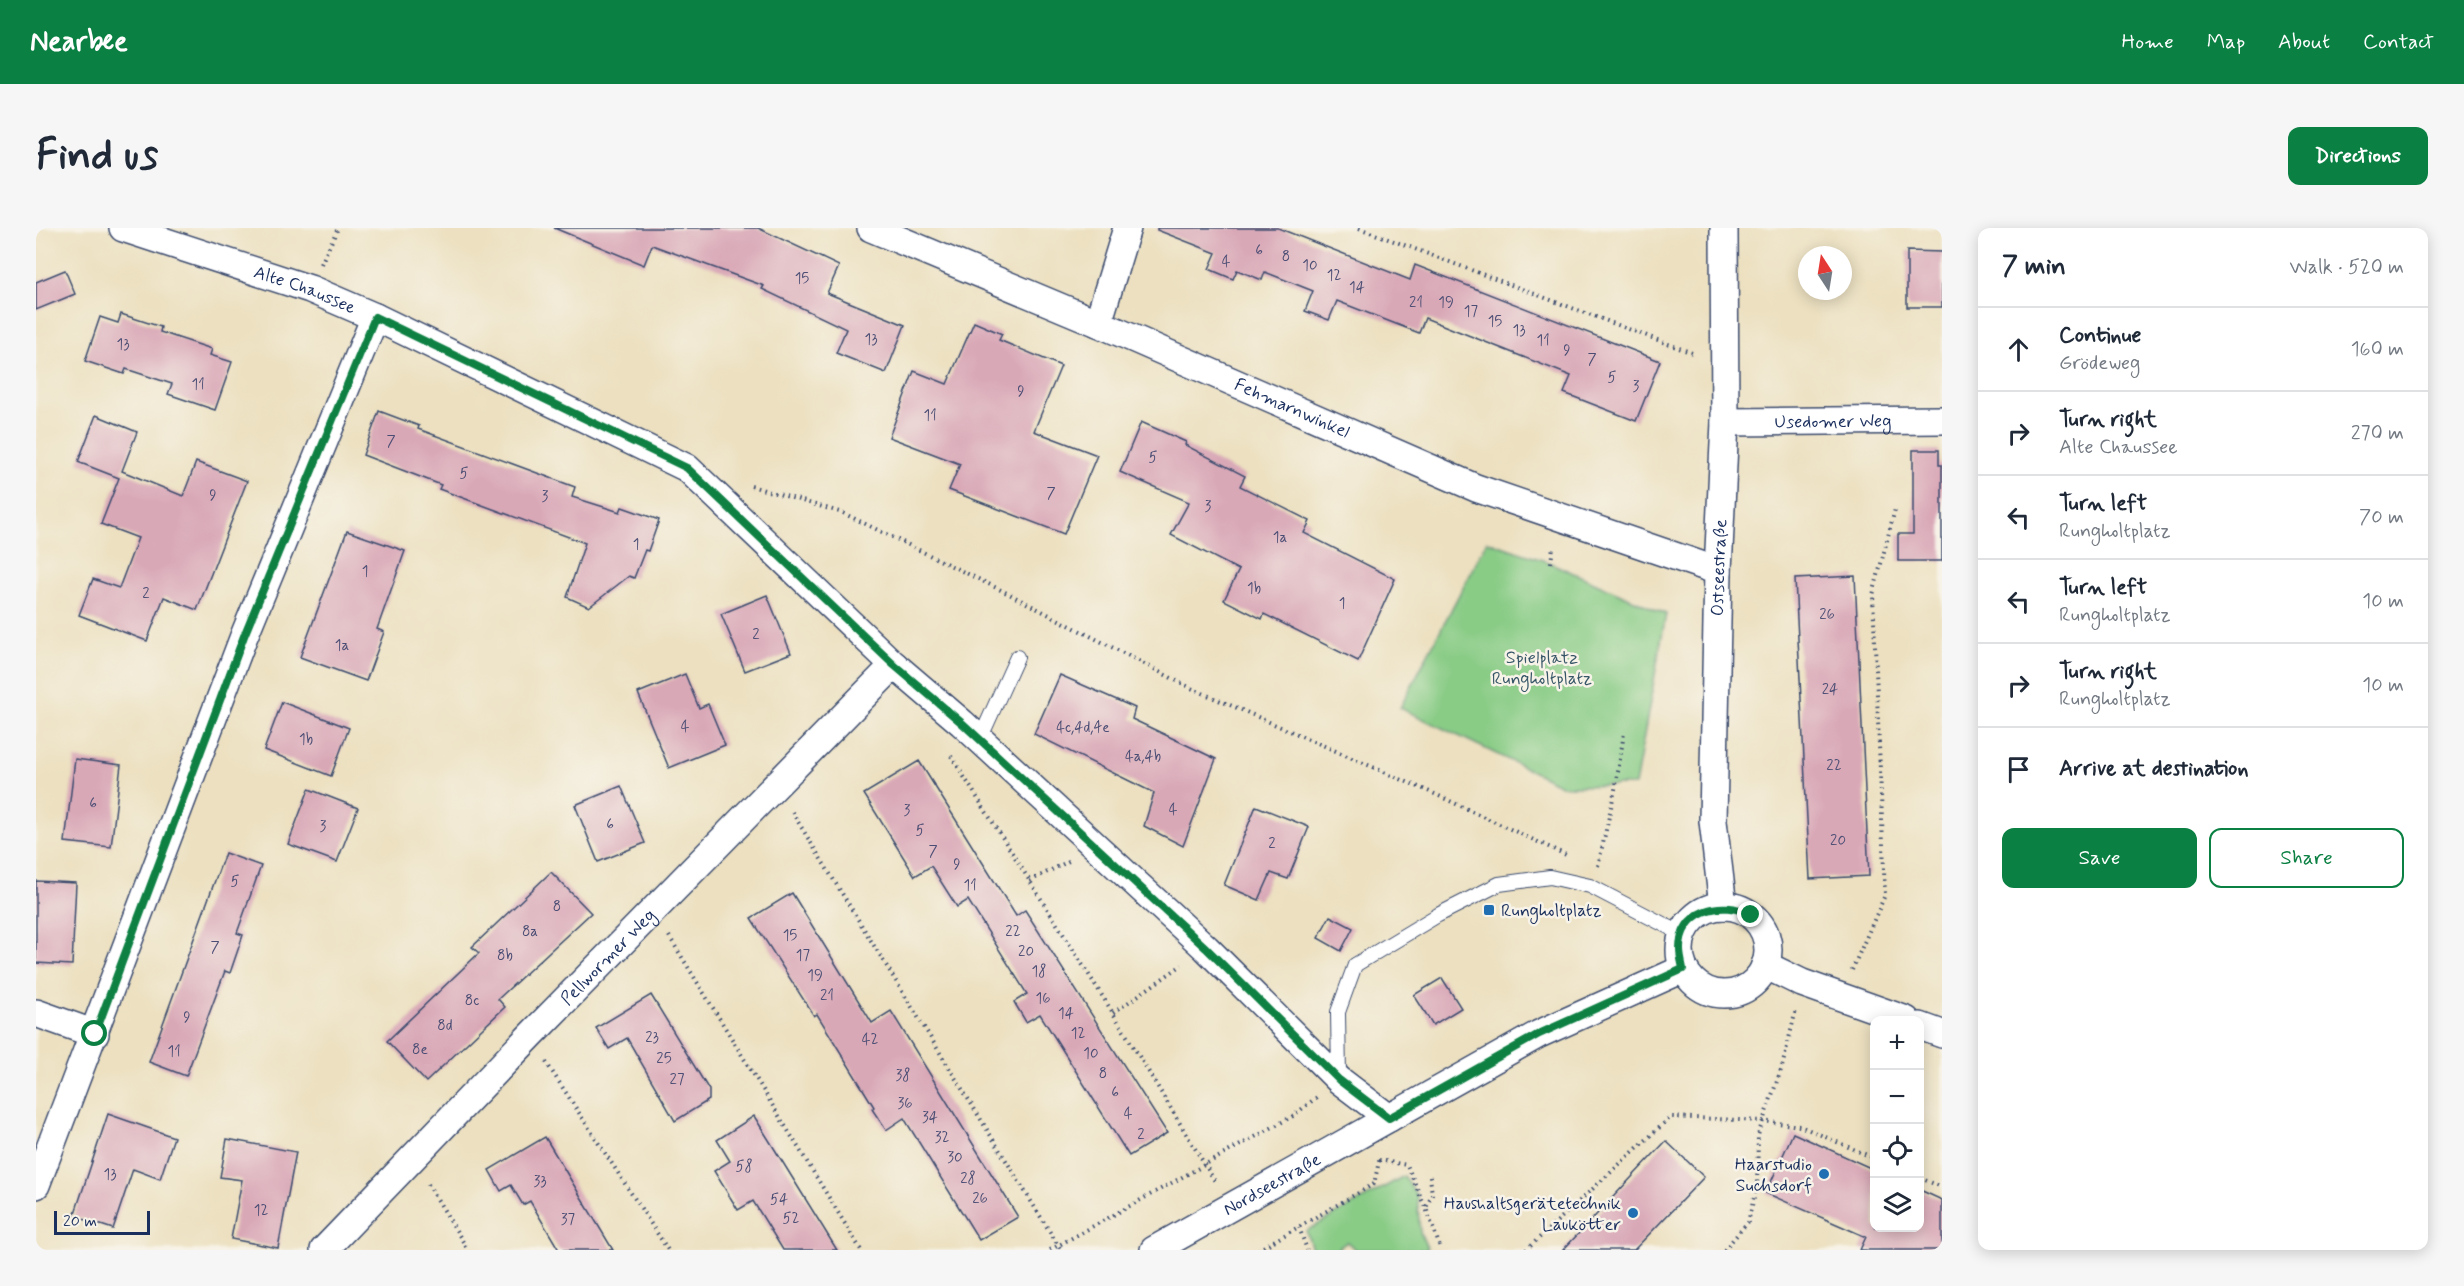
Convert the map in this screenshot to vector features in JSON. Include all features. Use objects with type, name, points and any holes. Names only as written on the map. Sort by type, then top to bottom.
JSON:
[{"type":"street","name":"Alte Chaussee","points":[[123,228],[310,289],[375,317],[687,468],[894,665],[971,731],[1206,948],[1339,1080],[1389,1118]]},
{"type":"street","name":"Fehmarnwinkel","points":[[871,228],[1098,323],[1476,488],[1718,571]]},
{"type":"street","points":[[1098,323],[1127,228]]},
{"type":"street","name":"Ostseestraße","points":[[1723,906],[1713,821],[1718,571],[1725,422],[1724,228]]},
{"type":"street","points":[[36,1185],[244,636],[375,317]]},
{"type":"street","name":"Usedomer Weg","points":[[1725,422],[1942,420]]},
{"type":"street","name":"Pellwormer Weg","points":[[324,1250],[894,665]]},
{"type":"street","points":[[1723,906],[1743,910],[1761,925],[1767,944],[1765,965],[1754,983],[1733,993],[1712,993],[1696,985],[1683,969],[1680,950],[1682,934],[1691,920],[1706,909],[1723,906]]},
{"type":"street","points":[[1765,965],[1802,983],[1895,1016]]},
{"type":"street","points":[[1389,1118],[1539,1034],[1683,969]]},
{"type":"street","points":[[36,1012],[95,1034]]},
{"type":"street","points":[[1924,1027],[1942,1034]]},
{"type":"street","name":"Nordseestraße","points":[[1154,1250],[1389,1118]]},
{"type":"lane","points":[[971,731],[1017,657]]},
{"type":"lane","points":[[1339,1080],[1338,1012],[1355,965],[1438,915],[1499,884],[1550,877],[1590,886],[1682,934]]},
{"type":"path","points":[[310,289],[338,228]]},
{"type":"path","points":[[1359,228],[1725,364]]},
{"type":"path","points":[[743,484],[843,513],[1010,594],[1191,688],[1437,795],[1576,860]]},
{"type":"path","points":[[1840,996],[1885,895],[1873,595],[1895,509]]},
{"type":"path","points":[[971,731],[947,749],[1113,1012],[1230,1207]]},
{"type":"path","points":[[1597,870],[1616,785],[1624,733]]},
{"type":"path","points":[[776,785],[1059,1248]]},
{"type":"path","points":[[1030,881],[1097,847]]},
{"type":"path","points":[[653,910],[861,1250]]},
{"type":"path","points":[[1113,1012],[1206,948]]},
{"type":"path","points":[[1724,1250],[1748,1222],[1753,1206],[1758,1135],[1782,1067],[1802,983]]},
{"type":"path","points":[[530,1036],[668,1250]]},
{"type":"path","points":[[1050,1250],[1059,1248],[1293,1116],[1339,1080]]},
{"type":"path","points":[[1526,1250],[1671,1117],[1763,1121],[1800,1126],[1870,1156]]},
{"type":"path","points":[[1258,1250],[1374,1184],[1389,1118]]},
{"type":"path","points":[[412,1159],[468,1250]]},
{"type":"path","points":[[1379,1160],[1407,1165],[1426,1208],[1440,1250]]},
{"type":"path","points":[[1426,1208],[1432,1195],[1430,1176]]},
{"type":"path","points":[[1924,1180],[1942,1187]]},
{"type":"path","points":[[1299,1227],[1307,1250]]},
{"type":"green space","name":"Spielplatz Rungholtplatz","points":[[1487,541],[1551,563],[1666,614],[1635,785],[1563,786],[1400,708]]},
{"type":"green space","points":[[1404,1176],[1417,1196],[1420,1232],[1428,1250],[1356,1250],[1347,1242],[1336,1250],[1312,1249],[1306,1231]]},
{"type":"building","points":[[554,228],[758,228],[839,266],[827,293],[905,325],[886,373],[836,353],[846,329],[762,289],[764,286],[652,245],[644,265]]},
{"type":"building","points":[[1157,228],[1278,228],[1410,280],[1415,265],[1660,361],[1636,421],[1564,393],[1571,376],[1425,318],[1419,333],[1337,301],[1329,320],[1305,311],[1313,291],[1265,272],[1262,280],[1237,270],[1233,279],[1209,269],[1216,253],[1157,230]]},
{"type":"building","points":[[1907,251],[1942,252],[1942,307],[1907,307]]},
{"type":"building","points":[[65,270],[75,294],[36,310],[36,282]]},
{"type":"building","points":[[121,314],[161,327],[160,332],[212,349],[210,355],[232,362],[215,410],[168,394],[172,384],[126,369],[124,374],[85,361],[100,317],[118,323]]},
{"type":"building","points":[[974,322],[1002,334],[999,340],[1061,366],[1034,431],[1097,455],[1064,534],[949,490],[960,464],[889,437],[914,371],[947,384]]},
{"type":"building","points":[[379,411],[419,426],[418,429],[575,487],[572,497],[620,512],[622,507],[659,520],[648,551],[645,550],[634,578],[629,576],[589,607],[567,597],[585,543],[439,489],[441,485],[363,455]]},
{"type":"building","points":[[96,415],[137,432],[122,471],[183,496],[196,462],[247,481],[197,610],[164,597],[147,641],[79,615],[93,579],[119,588],[138,538],[101,524],[119,478],[78,462]]},
{"type":"building","points":[[1141,422],[1186,442],[1185,445],[1245,476],[1240,486],[1310,521],[1304,533],[1395,579],[1358,661],[1264,614],[1262,619],[1224,600],[1239,570],[1171,535],[1189,502],[1120,472]]},
{"type":"building","points":[[1913,450],[1939,450],[1939,465],[1942,465],[1942,561],[1898,561],[1898,534],[1913,534]]},
{"type":"building","points":[[347,531],[405,551],[377,629],[384,632],[366,681],[300,657]]},
{"type":"building","points":[[1855,576],[1869,876],[1810,879],[1795,579]]},
{"type":"building","points":[[767,595],[791,653],[745,671],[721,614]]},
{"type":"building","points":[[685,674],[699,708],[708,704],[725,745],[669,768],[638,693]]},
{"type":"building","points":[[1060,675],[1135,708],[1132,719],[1216,759],[1183,846],[1144,826],[1154,793],[1034,734]]},
{"type":"building","points":[[282,702],[349,728],[331,776],[264,750]]},
{"type":"building","points":[[75,759],[121,765],[111,847],[65,842]]},
{"type":"building","points":[[919,761],[1016,916],[1025,910],[1167,1133],[1129,1156],[1040,1014],[1026,1022],[1014,1002],[1027,994],[968,900],[957,907],[931,866],[915,876],[864,794]]},
{"type":"building","points":[[621,786],[645,843],[598,862],[575,805]]},
{"type":"building","points":[[309,789],[358,808],[337,862],[288,844]]},
{"type":"building","points":[[1256,806],[1309,827],[1288,879],[1271,873],[1259,900],[1224,885]]},
{"type":"building","points":[[225,853],[261,866],[237,933],[243,935],[230,973],[225,971],[186,1076],[149,1062]]},
{"type":"building","points":[[551,872],[591,913],[498,999],[505,1007],[426,1082],[387,1041],[479,953],[472,947]]},
{"type":"building","points":[[36,881],[76,883],[72,965],[36,963]]},
{"type":"building","points":[[792,893],[872,1023],[891,1011],[1018,1217],[979,1240],[904,1118],[886,1130],[817,1014],[814,1016],[751,918]]},
{"type":"building","points":[[1330,916],[1353,928],[1341,951],[1318,938]]},
{"type":"building","points":[[1442,978],[1461,1008],[1433,1025],[1414,995]]},
{"type":"building","points":[[651,995],[709,1090],[709,1100],[675,1121],[627,1038],[609,1049],[596,1028]]},
{"type":"building","points":[[108,1114],[174,1137],[160,1179],[133,1169],[113,1229],[74,1216]]},
{"type":"building","points":[[754,1116],[837,1250],[783,1250],[753,1201],[738,1210],[714,1171],[730,1161],[717,1140]]},
{"type":"building","points":[[1793,1133],[1870,1168],[1870,1232],[1924,1232],[1924,1192],[1942,1200],[1942,1250],[1860,1250],[1866,1237],[1766,1193]]},
{"type":"building","points":[[545,1137],[613,1250],[559,1250],[530,1201],[523,1205],[511,1185],[501,1191],[489,1170]]},
{"type":"building","points":[[227,1139],[296,1152],[278,1248],[231,1239],[242,1180],[220,1177]]},
{"type":"building","points":[[1666,1141],[1704,1177],[1634,1250],[1563,1250]]},
{"type":"place","name":"Rungholtplatz","points":[[1489,910]]},
{"type":"place","name":"Haarstudio Suchsdorf","points":[[1824,1174]]},
{"type":"place","name":"Haushaltsgerätetechnik Laukötter","points":[[1633,1213]]},
{"type":"route","points":[[95,1034],[244,636],[375,317],[687,468],[894,665],[962,723],[1206,948],[1339,1080],[1389,1118],[1539,1034],[1683,969],[1680,950],[1682,934],[1691,920],[1706,909],[1723,906],[1743,910],[1751,915]]}]
